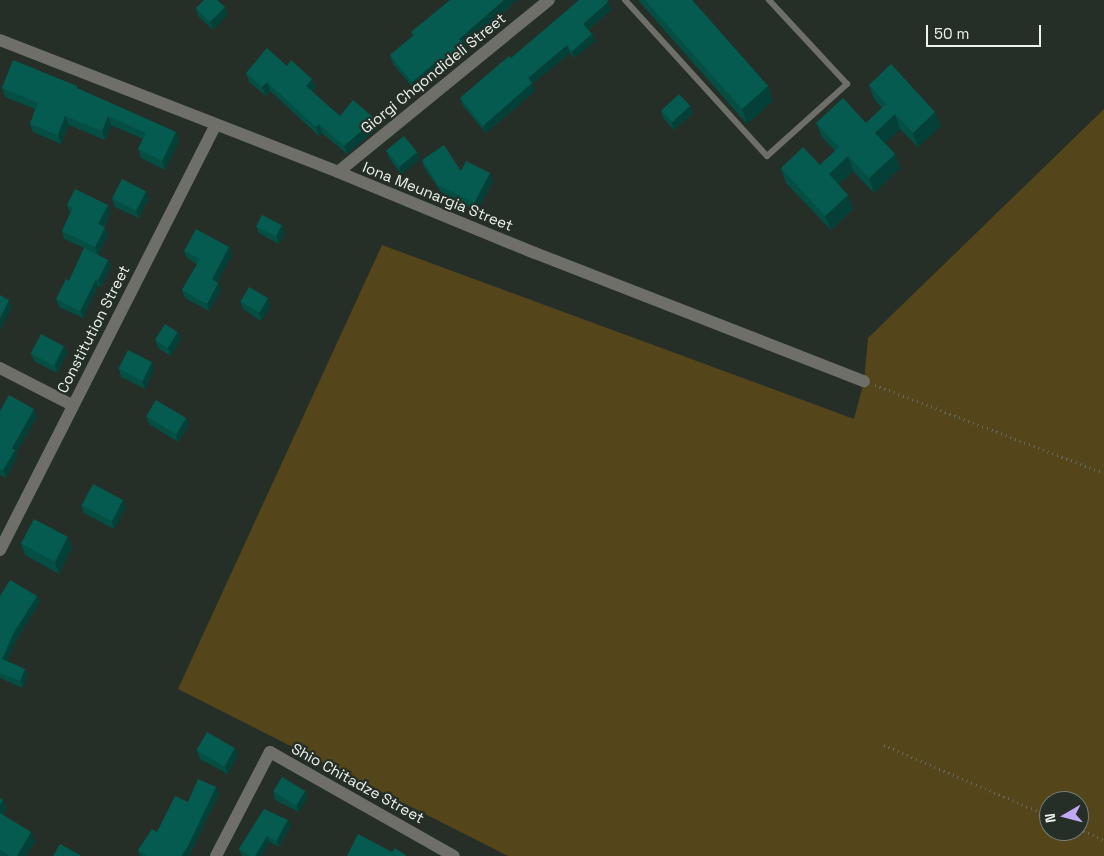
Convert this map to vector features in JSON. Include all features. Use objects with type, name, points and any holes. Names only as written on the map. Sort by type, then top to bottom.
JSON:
[{"type":"street","name":"Giorgi Chqondideli Street","points":[[338,172],[549,0]]},
{"type":"street","name":"Iona Meunargia Street","points":[[0,40],[338,172],[535,253],[864,381]]},
{"type":"street","name":"Constitution Street","points":[[0,550],[216,125]]},
{"type":"street","points":[[0,368],[72,406]]},
{"type":"street","name":"Shio Chitadze Street","points":[[216,856],[270,752],[454,856]]},
{"type":"lane","points":[[625,0],[767,156],[846,84],[771,0]]},
{"type":"path","points":[[864,381],[1104,473]]},
{"type":"path","points":[[884,745],[1039,812]]},
{"type":"path","points":[[1089,833],[1104,840]]},
{"type":"shaded area","points":[[1104,109],[1104,856],[508,856],[178,689],[382,245],[854,419],[864,381],[868,338]]},
{"type":"building","points":[[204,0],[217,0],[225,7],[210,22],[196,8]]},
{"type":"building","points":[[450,0],[504,0],[459,39],[464,45],[439,65],[436,62],[412,82],[390,55],[414,35],[411,32]]},
{"type":"building","points":[[579,0],[607,0],[608,2],[583,24],[592,34],[572,51],[567,45],[528,78],[532,83],[483,126],[460,98],[509,56],[511,58]]},
{"type":"building","points":[[645,0],[692,0],[768,86],[742,109]]},
{"type":"building","points":[[267,48],[287,66],[291,60],[312,79],[306,86],[340,116],[353,100],[375,119],[344,146],[319,124],[316,127],[267,82],[262,87],[246,73]]},
{"type":"building","points":[[13,60],[77,86],[77,88],[176,132],[162,161],[138,149],[146,133],[108,116],[102,131],[65,116],[58,135],[30,124],[38,103],[2,88]]},
{"type":"building","points":[[891,64],[935,112],[913,133],[895,114],[875,133],[895,154],[869,178],[848,156],[829,174],[848,195],[825,216],[781,168],[803,147],[820,165],[839,147],[816,123],[843,98],[866,123],[886,104],[869,85]]},
{"type":"building","points":[[679,94],[690,106],[672,122],[661,110]]},
{"type":"building","points":[[404,136],[417,152],[399,167],[386,150]]},
{"type":"building","points":[[444,145],[461,171],[466,161],[490,173],[474,203],[438,185],[422,160]]},
{"type":"building","points":[[122,179],[146,191],[136,211],[112,199]]},
{"type":"building","points":[[75,189],[108,205],[98,224],[105,227],[95,247],[62,231],[73,208],[67,205]]},
{"type":"building","points":[[262,215],[282,225],[276,237],[256,227]]},
{"type":"building","points":[[196,229],[229,247],[212,279],[218,283],[207,304],[182,290],[200,259],[184,251]]},
{"type":"building","points":[[84,248],[108,260],[80,311],[56,299],[66,279],[69,281]]},
{"type":"building","points":[[249,287],[268,298],[260,313],[240,302]]},
{"type":"building","points":[[0,295],[9,300],[0,318]]},
{"type":"building","points":[[165,324],[178,332],[168,348],[155,340]]},
{"type":"building","points":[[41,334],[64,346],[54,366],[31,353]]},
{"type":"building","points":[[128,350],[152,362],[143,381],[118,369]]},
{"type":"building","points":[[9,395],[34,409],[12,448],[15,450],[3,470],[0,469],[0,411]]},
{"type":"building","points":[[156,400],[186,418],[176,434],[146,416]]},
{"type":"building","points":[[93,484],[123,500],[112,521],[82,505]]},
{"type":"building","points":[[34,519],[68,537],[54,562],[21,544]]},
{"type":"building","points":[[10,580],[37,596],[14,632],[2,659],[25,669],[20,681],[0,673],[0,596]]},
{"type":"building","points":[[207,732],[235,748],[224,766],[196,750]]},
{"type":"building","points":[[282,777],[305,791],[296,805],[273,792]]},
{"type":"building","points":[[198,779],[216,787],[187,848],[181,856],[147,856],[138,850],[152,829],[157,832],[175,796],[188,802]]},
{"type":"building","points":[[264,809],[288,820],[276,841],[267,836],[255,856],[250,856],[239,849]]},
{"type":"building","points":[[0,813],[31,832],[17,856],[10,856],[0,850]]},
{"type":"building","points":[[358,834],[392,852],[395,848],[407,856],[347,856]]},
{"type":"building","points":[[60,844],[80,855],[80,856],[53,856]]}]
